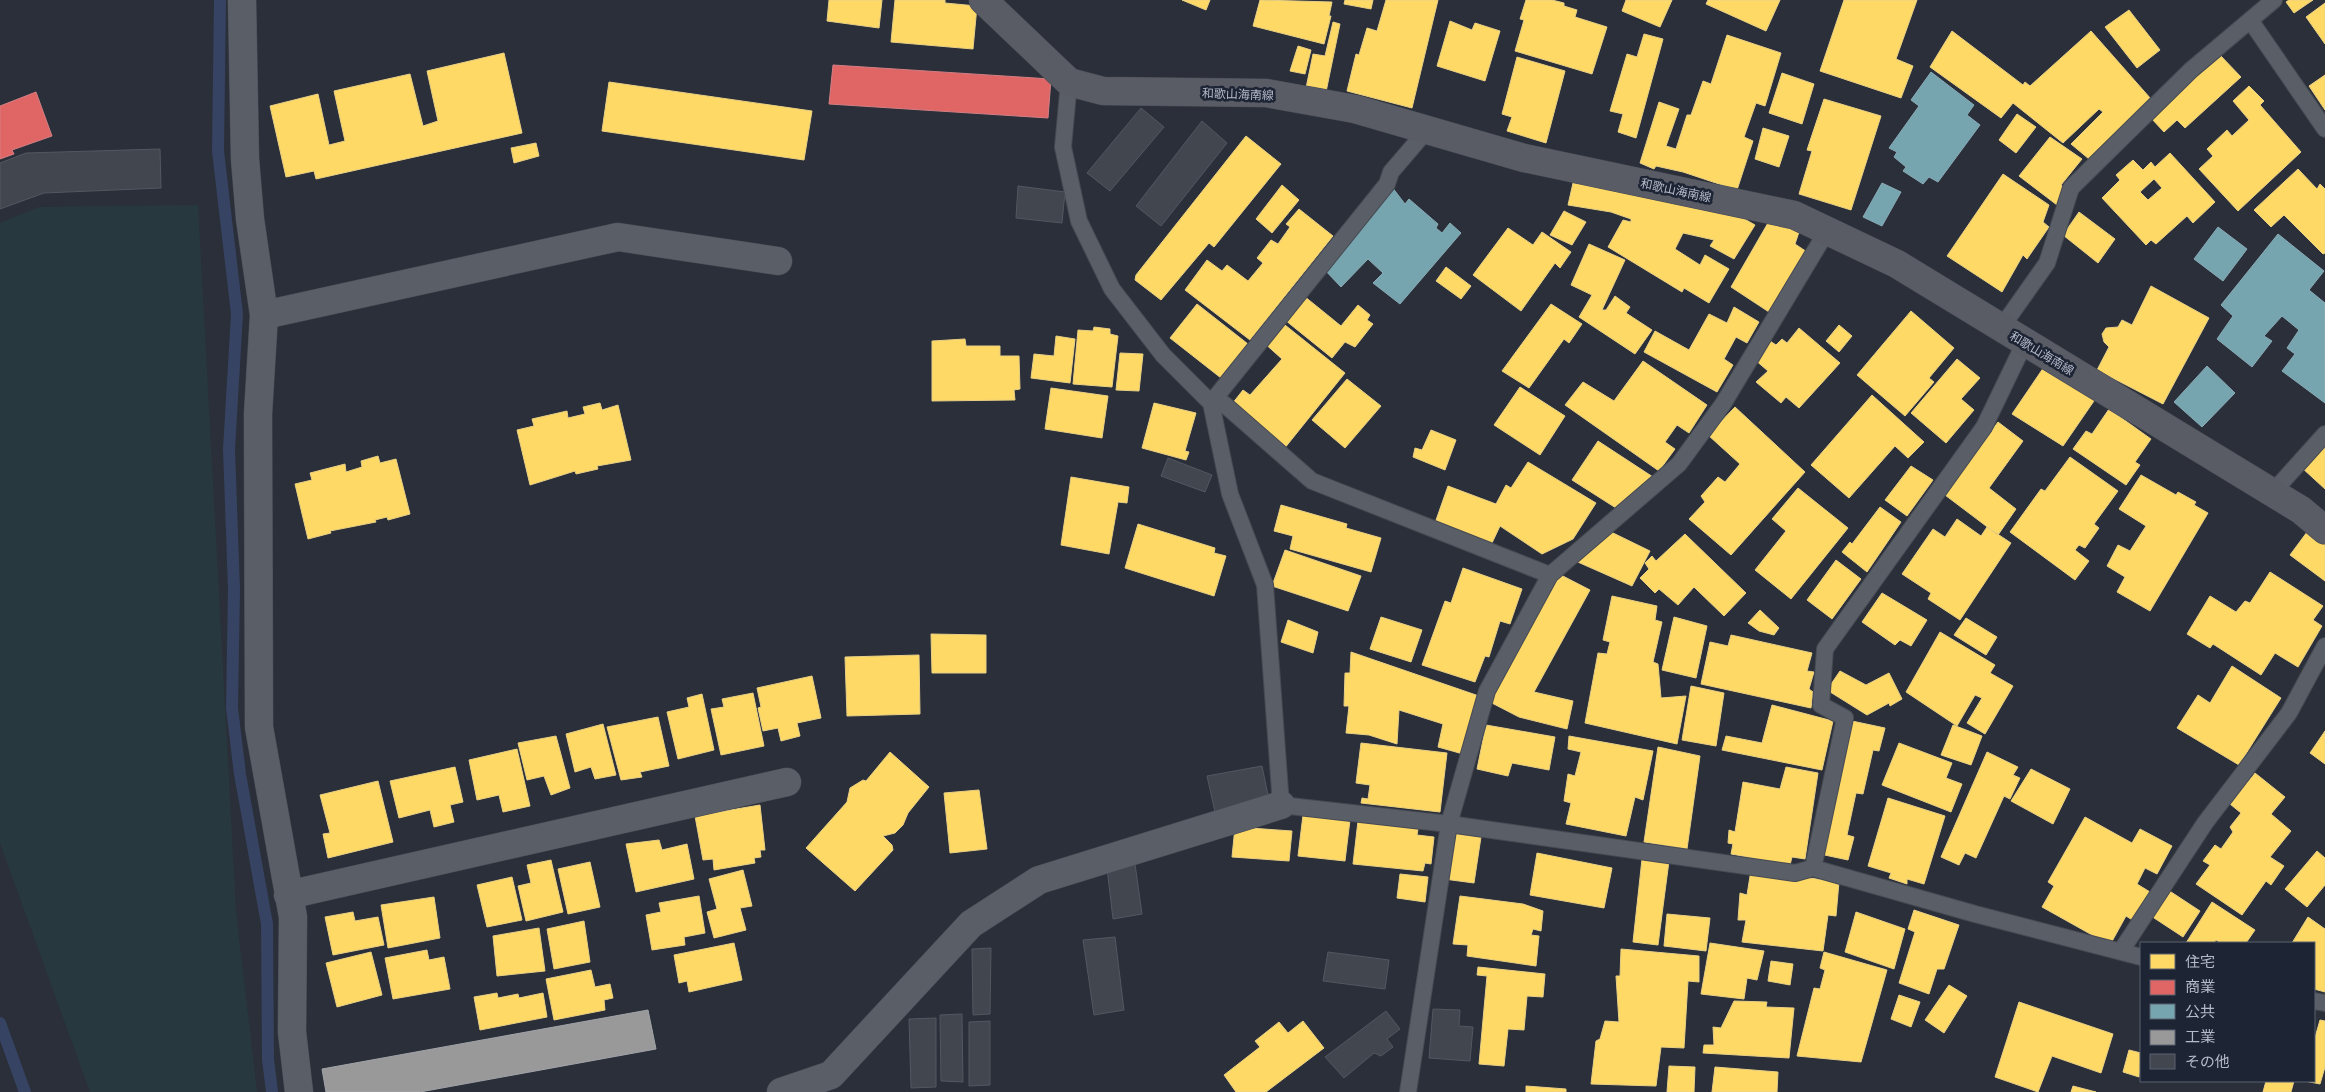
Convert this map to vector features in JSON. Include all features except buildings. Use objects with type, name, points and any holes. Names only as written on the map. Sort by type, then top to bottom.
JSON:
[{"type":"main road","name":"和歌山海南線","points":[[983,0],[1069,82],[1103,91],[1266,93],[1355,109],[1524,158],[1794,215],[1897,264],[2301,510],[2325,530]]},
{"type":"street","points":[[242,0],[245,159],[250,219],[264,315],[258,414],[259,727],[293,917],[292,1032],[299,1092]]},
{"type":"street","points":[[264,315],[618,237],[778,261]]},
{"type":"street","points":[[288,895],[787,782]]},
{"type":"street","points":[[781,1092],[831,1075],[971,924],[1039,880],[1280,805]]},
{"type":"lane","points":[[2001,328],[2047,263],[2072,188],[2191,70],[2274,0]]},
{"type":"lane","points":[[2250,20],[2325,129]]},
{"type":"lane","points":[[1069,82],[1063,147],[1079,221],[1112,290],[1163,355],[1211,404],[1230,494],[1265,585],[1280,805],[1449,824],[1795,873],[1813,868],[1974,914],[2140,957]]},
{"type":"lane","points":[[1211,404],[1387,184],[1391,172],[1427,130]]},
{"type":"lane","points":[[1408,1092],[1449,824],[1486,691],[1550,575],[1679,464],[1723,404],[1827,231]]},
{"type":"lane","points":[[1813,868],[1845,718],[1821,705],[1825,649],[1984,426],[2025,342]]},
{"type":"lane","points":[[1211,404],[1224,404],[1312,481],[1550,575]]},
{"type":"lane","points":[[2272,492],[2325,434]]},
{"type":"lane","points":[[2121,951],[2205,823],[2289,713],[2325,646]]},
{"type":"shaded area","points":[[198,205],[236,912],[257,1092],[90,1092],[0,843],[0,223],[39,207]]},
{"type":"waterway","points":[[220,0],[218,151],[237,314],[229,449],[234,589],[232,708],[240,774],[267,924],[268,1059],[272,1092]]},
{"type":"waterway","points":[[0,1023],[25,1092]]}]
